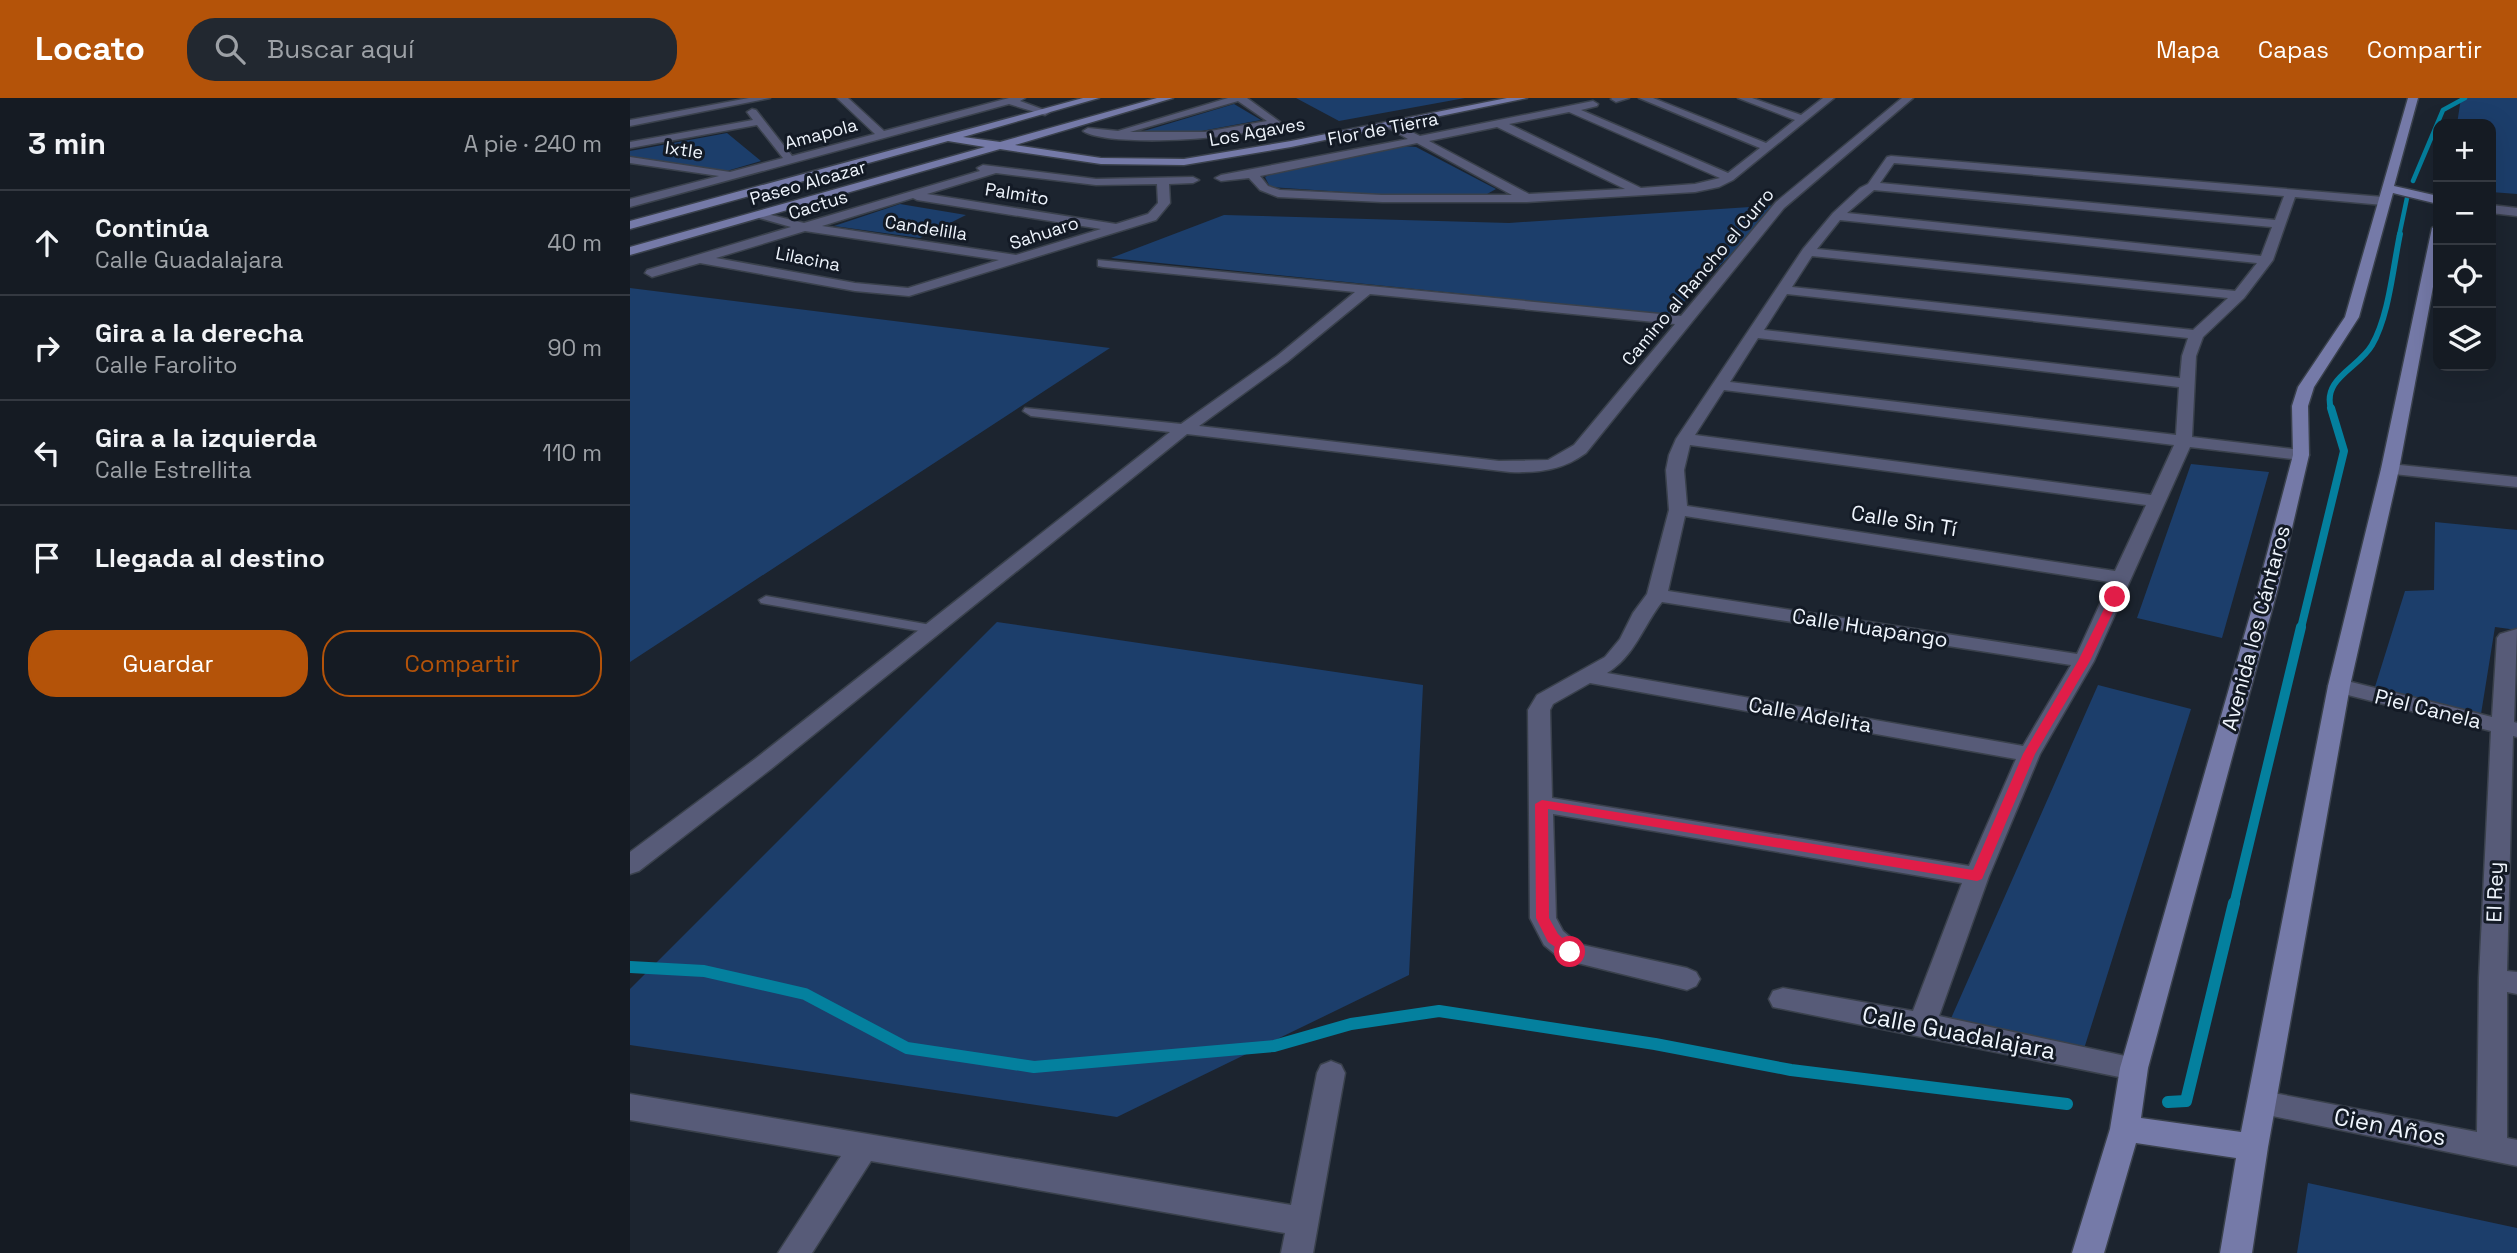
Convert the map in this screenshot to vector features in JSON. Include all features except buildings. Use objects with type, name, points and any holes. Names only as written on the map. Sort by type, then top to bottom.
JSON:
[{"type":"street","points":[[630,123],[765,98]]},
{"type":"street","points":[[842,98],[882,135]]},
{"type":"street","name":"Paseo Alcazar","points":[[630,225],[1094,98]]},
{"type":"street","name":"Paseo Alcazar","points":[[630,251],[1063,128],[1085,127],[1168,98]]},
{"type":"street","points":[[1015,99],[1085,127],[1111,134],[1157,138],[1192,137],[1275,122],[1239,98],[1111,134]]},
{"type":"street","name":"Los Agaves","points":[[948,138],[1101,161],[1159,163],[1212,159],[1522,98]]},
{"type":"street","points":[[1644,98],[1766,147]]},
{"type":"street","points":[[1743,98],[1801,119]]},
{"type":"street","points":[[1252,174],[1264,188],[1278,193],[1393,199],[1529,199],[1705,186],[1729,178],[1829,98]]},
{"type":"street","name":"Camino al Rancho el Curro","points":[[1184,429],[1499,466],[1539,468],[1560,463],[1580,449],[1780,205],[1908,98]]},
{"type":"street","name":"Avenida los Cántaros","points":[[2088,1253],[2125,1129],[2134,1068],[2269,584],[2301,455],[2300,406],[2305,387],[2352,317],[2413,98]]},
{"type":"street","name":"Amapola","points":[[630,203],[882,135],[959,109],[989,106],[1015,99]]},
{"type":"street","points":[[744,102],[790,160]]},
{"type":"street","name":"Flor de Tierra","points":[[1221,178],[1252,174],[1593,104]]},
{"type":"street","points":[[989,106],[1063,128]]},
{"type":"street","points":[[1138,107],[1173,117]]},
{"type":"street","points":[[1571,109],[1729,178]]},
{"type":"street","points":[[630,145],[758,122]]},
{"type":"street","points":[[1500,124],[1640,192]]},
{"type":"street","points":[[1391,125],[1529,199]]},
{"type":"street","points":[[1368,129],[1396,145]]},
{"type":"street","points":[[1687,979],[1570,952],[1553,938],[1542,918],[1539,710],[1545,700],[1612,661],[1629,641],[1643,613],[1657,594],[1678,510],[1675,470],[1677,455],[1684,439],[1808,252],[1837,216],[1864,190],[1872,186],[1891,159],[2291,193],[2426,195],[2433,198]]},
{"type":"street","name":"Ixtle","points":[[630,160],[734,174]]},
{"type":"street","points":[[772,165],[807,176]]},
{"type":"street","points":[[967,166],[1096,182],[1163,183],[1193,180]]},
{"type":"street","name":"Cactus","points":[[825,225],[994,170]]},
{"type":"street","points":[[748,171],[782,183]]},
{"type":"street","name":"Sahuaro","points":[[909,292],[1152,217],[1164,203],[1163,183]]},
{"type":"street","points":[[1872,186],[2280,225]]},
{"type":"street","points":[[1922,1024],[1977,876],[2029,754],[2084,661],[2185,441],[2189,356],[2196,335],[2239,295],[2266,260],[2291,193]]},
{"type":"street","name":"Palmito","points":[[911,195],[1117,228]]},
{"type":"street","points":[[788,207],[825,225]]},
{"type":"street","points":[[2496,210],[2517,212]]},
{"type":"street","points":[[763,215],[804,227]]},
{"type":"street","points":[[1837,216],[2266,260]]},
{"type":"street","name":"Candelilla","points":[[804,227],[825,225],[964,252],[1022,259]]},
{"type":"street","name":"Cactus","points":[[652,273],[804,227]]},
{"type":"street","points":[[2236,1253],[2253,1147],[2339,686],[2390,469],[2435,245]]},
{"type":"street","points":[[1808,252],[2239,295]]},
{"type":"street","name":"Lilacina","points":[[700,258],[879,292],[909,292]]},
{"type":"street","points":[[1102,263],[1684,321]]},
{"type":"street","points":[[1783,290],[2196,335]]},
{"type":"street","points":[[630,865],[763,764],[1184,429],[1282,359],[1365,291]]},
{"type":"street","points":[[1756,333],[2187,383]]},
{"type":"street","points":[[1719,385],[2301,455]]},
{"type":"street","points":[[1031,411],[1184,429]]},
{"type":"street","points":[[1684,439],[2157,501]]},
{"type":"street","points":[[2390,469],[2517,482]]},
{"type":"street","name":"Calle Sin Tí","points":[[1678,510],[2123,578]]},
{"type":"street","name":"Calle Huapango","points":[[1657,594],[2084,661]]},
{"type":"street","name":"El Rey","points":[[2504,1150],[2512,636]]},
{"type":"street","name":"Calle Adelita","points":[[1590,676],[2029,754]]},
{"type":"street","name":"Piel Canela","points":[[2339,686],[2510,728]]},
{"type":"street","points":[[1542,804],[1977,876]]},
{"type":"street","name":"Calle Guadalajara","points":[[1783,999],[1922,1024],[2134,1068]]},
{"type":"street","points":[[1297,1253],[1301,1220],[1331,1073]]},
{"type":"street","name":"Cien Años","points":[[2263,1103],[2504,1150]]},
{"type":"street","points":[[630,1107],[1301,1220]]},
{"type":"street","points":[[2125,1129],[2253,1147]]},
{"type":"street","points":[[794,1253],[864,1146]]},
{"type":"lane","points":[[766,600],[931,629]]},
{"type":"shaded area","points":[[1296,98],[1465,98],[1339,121]]},
{"type":"shaded area","points":[[2461,98],[2517,98],[2517,194],[2496,192],[2496,119],[2458,119]]},
{"type":"shaded area","points":[[1234,104],[1261,120],[1185,134],[1144,131]]},
{"type":"shaded area","points":[[727,133],[761,161],[713,175],[630,164],[630,151]]},
{"type":"shaded area","points":[[1402,146],[1416,147],[1496,189],[1487,194],[1387,195],[1270,187],[1265,177],[1271,174]]},
{"type":"shaded area","points":[[900,204],[966,215],[920,238],[834,226]]},
{"type":"shaded area","points":[[1780,205],[1671,315],[1111,258],[1224,215],[1509,223]]},
{"type":"shaded area","points":[[630,288],[1110,348],[630,662]]},
{"type":"shaded area","points":[[2191,464],[2269,472],[2222,638],[2137,618]]},
{"type":"shaded area","points":[[2435,522],[2517,530],[2517,630],[2495,627],[2481,714],[2374,690],[2405,591],[2434,590]]},
{"type":"shaded area","points":[[997,622],[1423,685],[1409,975],[1117,1117],[630,1045],[630,989]]},
{"type":"shaded area","points":[[2098,685],[2191,709],[2083,1052],[1949,1023]]},
{"type":"shaded area","points":[[2308,1183],[2517,1228],[2517,1253],[2297,1253]]},
{"type":"waterway","points":[[2413,181],[2443,110],[2465,98]]},
{"type":"waterway","points":[[2399,236],[2407,198]]},
{"type":"waterway","points":[[2331,409],[2332,389],[2343,374],[2366,353],[2378,333],[2400,234]]},
{"type":"waterway","points":[[2301,628],[2344,451],[2331,408]]},
{"type":"waterway","points":[[2234,905],[2301,627]]},
{"type":"waterway","points":[[2168,1102],[2186,1101],[2234,903]]},
{"type":"waterway","points":[[630,967],[704,971],[805,994],[907,1048],[1034,1067],[1274,1046],[1351,1024],[1439,1011],[1655,1044],[1791,1070],[2067,1104]]},
{"type":"route","points":[[1570,952],[1553,938],[1542,918],[1542,804],[1977,876],[2029,754],[2084,661],[2115,597]]}]
